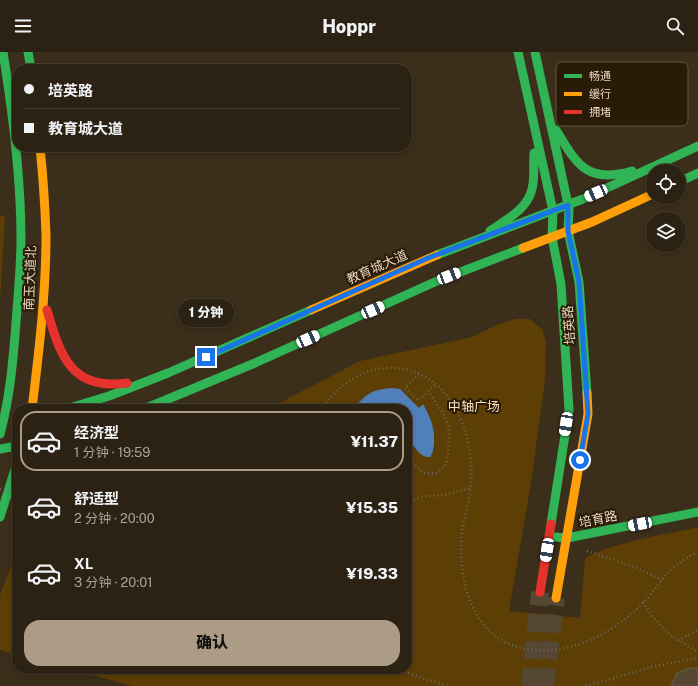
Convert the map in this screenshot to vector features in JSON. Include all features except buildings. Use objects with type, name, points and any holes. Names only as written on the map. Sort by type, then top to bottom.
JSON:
[{"type":"main road","name":"南玉大道北","points":[[3,52],[12,112]]},
{"type":"main road","points":[[28,52],[30,64]]},
{"type":"main road","name":"培英路","points":[[518,52],[552,210],[552,237],[561,284],[569,410],[540,592]]},
{"type":"main road","name":"培英路","points":[[535,52],[568,205],[568,231],[579,282],[588,414],[556,598]]},
{"type":"main road","points":[[549,117],[568,150],[586,170],[598,176],[609,176],[662,163]]},
{"type":"main road","points":[[481,238],[528,199],[532,184],[535,132]]},
{"type":"main road","name":"教育城大道","points":[[83,404],[143,383],[245,340],[428,258],[568,205],[698,146]]},
{"type":"main road","name":"南玉大道北","points":[[0,434],[7,423],[6,411],[14,350],[20,260],[20,212],[15,152]]},
{"type":"main road","name":"南玉大道北","points":[[33,404],[39,353],[43,294],[45,212],[40,152]]},
{"type":"main road","points":[[686,179],[698,173]]},
{"type":"main road","points":[[156,404],[254,363],[437,281],[592,222],[646,197]]},
{"type":"main road","points":[[43,294],[56,342],[67,364],[82,377],[103,384],[143,383]]},
{"type":"main road","points":[[0,449],[12,447]]},
{"type":"main road","points":[[0,517],[12,480]]},
{"type":"main road","name":"培育路","points":[[549,536],[567,538],[698,512]]},
{"type":"path","points":[[325,404],[337,390],[352,379],[369,371],[393,368],[404,369],[419,374],[436,384],[446,393],[465,432],[472,470],[471,488],[462,530],[461,556],[465,587],[473,609],[483,623],[495,635],[504,641],[524,649],[546,650],[565,648],[587,641],[613,628],[636,610],[670,570],[698,552]]},
{"type":"path","points":[[419,374],[405,388],[419,401],[436,384]]},
{"type":"path","points":[[412,462],[424,473],[435,474],[445,466],[448,457],[449,428],[444,415],[429,392]]},
{"type":"path","points":[[412,501],[420,497],[449,494],[471,488]]},
{"type":"path","points":[[0,490],[12,493]]},
{"type":"path","points":[[587,551],[632,566],[662,580]]},
{"type":"path","points":[[643,602],[662,628],[670,635],[698,652]]},
{"type":"path","points":[[678,640],[698,630]]},
{"type":"path","points":[[586,686],[655,666],[698,658]]},
{"type":"path","points":[[411,674],[449,686]]},
{"type":"green space","points":[[0,215],[5,216],[0,301]]},
{"type":"green space","name":"中轴广场","points":[[516,319],[530,319],[542,329],[546,342],[545,380],[531,483],[509,611],[580,618],[585,558],[612,547],[640,539],[698,527],[698,686],[133,686],[89,674],[412,674],[412,404],[278,404],[360,361],[472,337],[499,324]]},
{"type":"green space","points":[[12,564],[12,654],[0,650],[0,595]]},
{"type":"water","points":[[391,388],[400,389],[419,408],[423,404],[430,419],[434,433],[434,445],[430,457],[426,457],[420,453],[412,444],[412,404],[358,404],[365,396],[378,390]]},
{"type":"tunnel","points":[[530,686],[540,592]]},
{"type":"tunnel","points":[[545,686],[556,598]]},
{"type":"traffic: fast","points":[[3,52],[12,114]]},
{"type":"traffic: fast","points":[[28,52],[30,64]]},
{"type":"traffic: fast","points":[[518,52],[553,211],[552,237],[561,284],[569,410],[551,524]]},
{"type":"traffic: fast","points":[[535,52],[569,209],[568,231],[579,282],[587,393]]},
{"type":"traffic: fast","points":[[556,130],[577,162],[594,173],[604,175],[632,171]]},
{"type":"traffic: fast","points":[[437,255],[583,199],[698,146]]},
{"type":"traffic: fast","points":[[0,434],[9,393],[19,281],[21,215],[17,152]]},
{"type":"traffic: fast","points":[[490,231],[521,209],[531,194],[534,153]]},
{"type":"traffic: fast","points":[[686,179],[698,173]]},
{"type":"traffic: fast","points":[[156,404],[255,363],[437,281],[523,248]]},
{"type":"traffic: fast","points":[[83,404],[109,396],[168,373],[311,310]]},
{"type":"traffic: fast","points":[[0,449],[12,447]]},
{"type":"traffic: fast","points":[[0,517],[12,479]]},
{"type":"traffic: fast","points":[[555,537],[567,538],[698,512]]},
{"type":"traffic: slow","points":[[33,404],[42,322],[46,257],[45,213],[40,152]]},
{"type":"traffic: slow","points":[[523,248],[592,222],[646,197]]},
{"type":"traffic: slow","points":[[311,310],[437,255]]},
{"type":"traffic: slow","points":[[556,598],[588,414],[587,393]]},
{"type":"traffic: jam","points":[[47,310],[57,342],[63,355],[71,366],[81,375],[93,381],[108,384],[127,383]]},
{"type":"traffic: jam","points":[[540,592],[551,524]]},
{"type":"route","points":[[206,357],[428,258],[568,205],[568,231],[579,282],[588,414],[580,460]]}]
